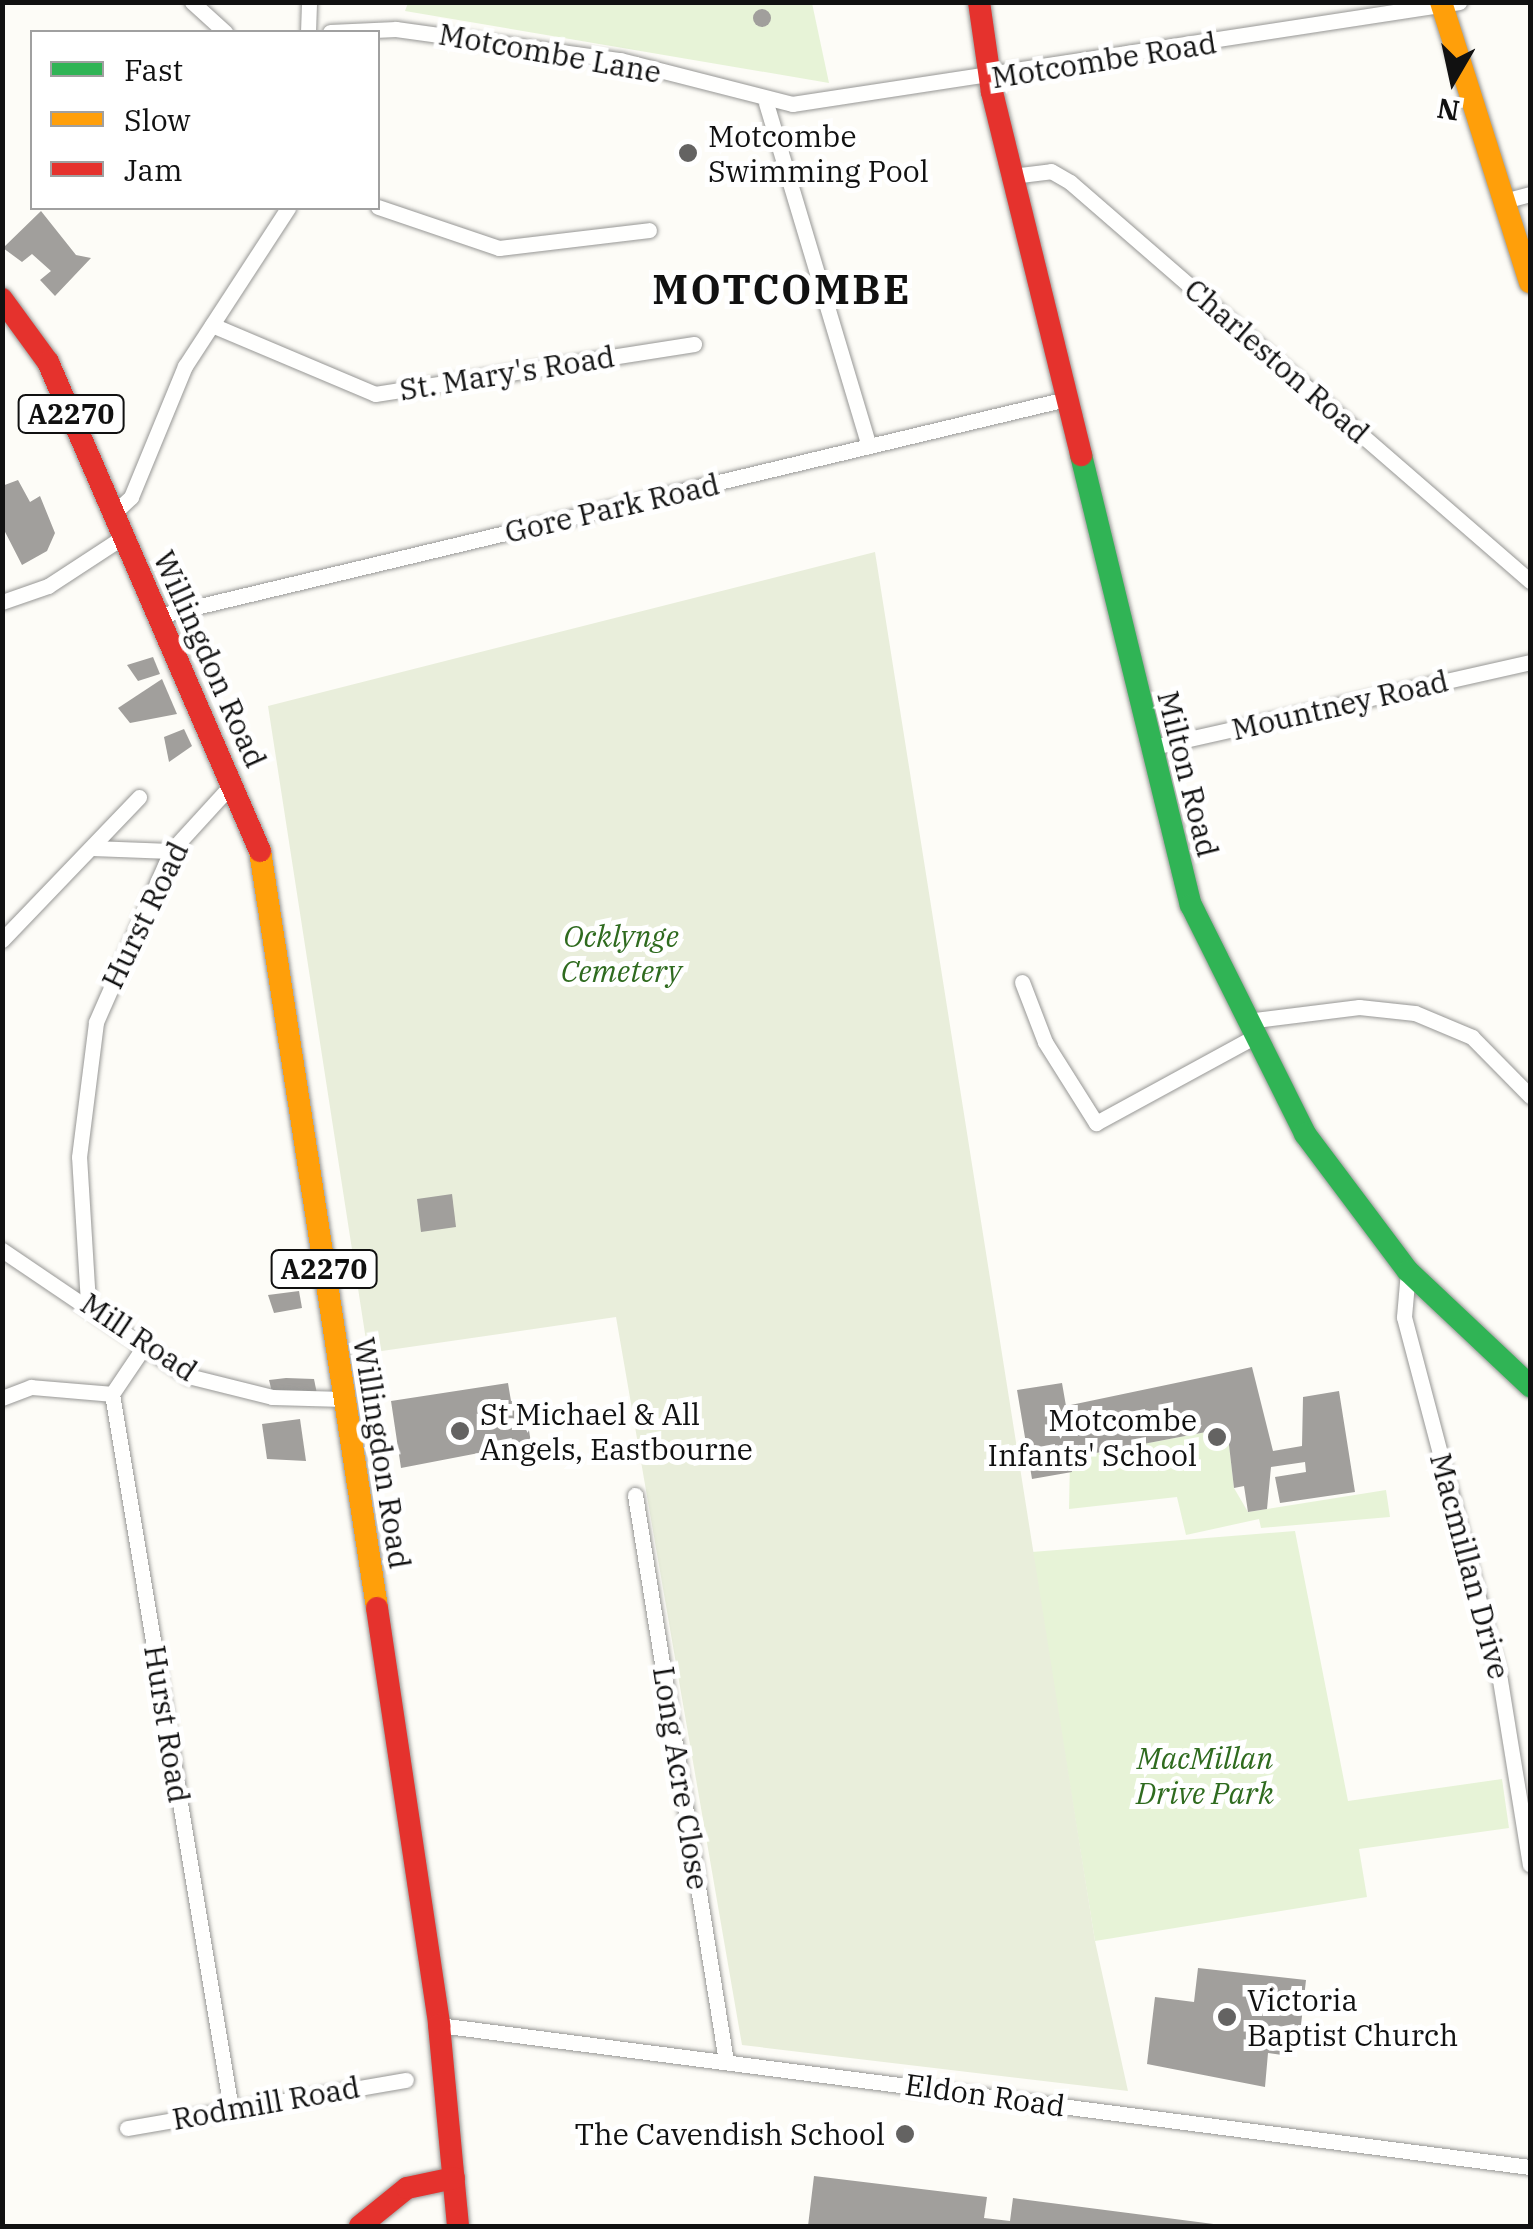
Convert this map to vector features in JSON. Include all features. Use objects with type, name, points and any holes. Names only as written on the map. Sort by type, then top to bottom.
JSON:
[{"type":"main road","name":"Milton Road","points":[[980,2],[990,79],[1012,176],[1191,906],[1304,1134],[1408,1271],[1530,1386]]},
{"type":"main road","points":[[1448,4],[1530,282]]},
{"type":"main road","name":"A2270","points":[[2,299],[48,362],[123,537]]},
{"type":"main road","name":"Willingdon Road","points":[[123,537],[234,783],[269,886],[439,2025],[458,2226]]},
{"type":"main road","points":[[360,2226],[407,2188],[454,2178]]},
{"type":"street","points":[[192,2],[222,30]]},
{"type":"street","points":[[308,30],[310,2]]},
{"type":"street","name":"Motcombe Road","points":[[766,103],[990,79],[1448,4]]},
{"type":"street","name":"Motcombe Lane","points":[[374,30],[396,29],[620,60],[766,103]]},
{"type":"street","points":[[766,103],[869,446]]},
{"type":"street","name":"Charleston Road","points":[[1012,176],[1051,171],[1070,182],[1530,581]]},
{"type":"street","points":[[1504,201],[1530,194]]},
{"type":"street","points":[[380,208],[499,248],[649,230]]},
{"type":"street","points":[[115,512],[131,497],[153,430],[212,325],[287,210]]},
{"type":"street","name":"St. Mary's Road","points":[[212,325],[375,394],[694,344]]},
{"type":"street","name":"Gore Park Road","points":[[158,616],[1066,400]]},
{"type":"street","points":[[2,602],[48,586],[123,537]]},
{"type":"street","name":"Mountney Road","points":[[1150,748],[1530,662]]},
{"type":"street","name":"Hurst Road","points":[[88,1303],[83,1086],[118,958],[171,851],[234,783]]},
{"type":"street","points":[[2,940],[139,797]]},
{"type":"street","points":[[92,848],[171,851]]},
{"type":"street","points":[[1022,982],[1045,1042],[1096,1123],[1250,1029],[1359,1007],[1415,1013],[1472,1037],[1530,1096]]},
{"type":"street","name":"Mill Road","points":[[2,1250],[88,1303],[143,1348],[218,1388],[344,1398]]},
{"type":"street","name":"Macmillan Drive","points":[[1408,1271],[1404,1317],[1500,1680],[1530,1866]]},
{"type":"street","points":[[2,1398],[31,1387],[112,1394],[143,1348]]},
{"type":"street","name":"Hurst Road","points":[[112,1394],[231,2108]]},
{"type":"street","name":"Long Acre Close","points":[[635,1495],[726,2060]]},
{"type":"street","name":"Eldon Road","points":[[439,2025],[1530,2168]]},
{"type":"street","name":"Rodmill Road","points":[[128,2128],[406,2080]]},
{"type":"green space","points":[[408,3],[812,3],[829,83],[405,11]]},
{"type":"green space","name":"Ocklynge Cemetery","points":[[875,552],[1095,1941],[1128,2091],[742,2045],[616,1317],[368,1353],[268,706]]},
{"type":"green space","points":[[1227,1428],[1234,1488],[1248,1512],[1386,1490],[1390,1517],[1261,1528],[1259,1519],[1186,1535],[1177,1497],[1069,1509],[1070,1458]]},
{"type":"green space","name":"MacMillan Drive Park","points":[[1295,1531],[1348,1801],[1502,1779],[1509,1828],[1359,1849],[1367,1897],[1095,1941],[1032,1552]]},
{"type":"building","points":[[762,9],[771,18],[762,27],[753,18]]},
{"type":"building","points":[[41,211],[76,255],[91,258],[55,296],[40,280],[51,271],[32,254],[22,262],[3,248]]},
{"type":"building","points":[[18,480],[30,502],[40,496],[55,533],[47,551],[22,565],[2,526],[2,486]]},
{"type":"building","points":[[153,657],[160,674],[138,681],[127,665]]},
{"type":"building","points":[[162,679],[177,714],[130,723],[118,708]]},
{"type":"building","points":[[184,729],[192,746],[169,762],[164,737]]},
{"type":"building","points":[[452,1194],[456,1227],[421,1232],[417,1199]]},
{"type":"building","points":[[299,1291],[302,1308],[274,1313],[268,1295]]},
{"type":"building","points":[[1252,1367],[1273,1451],[1302,1446],[1303,1397],[1339,1391],[1355,1492],[1280,1503],[1275,1477],[1306,1472],[1305,1462],[1271,1467],[1267,1509],[1248,1512],[1244,1486],[1234,1488],[1227,1428],[1070,1458],[1072,1472],[1032,1479],[1017,1390],[1062,1383],[1066,1406]]},
{"type":"building","points":[[314,1379],[317,1394],[272,1392],[269,1380]]},
{"type":"building","name":"St Michael & All Angels, Eastbourne","points":[[508,1383],[511,1401],[524,1399],[531,1443],[401,1468],[391,1401]]},
{"type":"building","points":[[300,1419],[306,1461],[267,1459],[262,1424]]},
{"type":"building","name":"Victoria Baptist Church","points":[[1198,1968],[1306,1980],[1300,2034],[1285,2033],[1282,2055],[1268,2053],[1265,2087],[1147,2064],[1155,1997],[1194,2002]]},
{"type":"building","points":[[814,2176],[987,2197],[984,2218],[1010,2221],[1013,2198],[1229,2226],[808,2226]]},
{"type":"traffic: fast","points":[[1081,455],[1191,905],[1305,1134],[1408,1271],[1530,1386]]},
{"type":"traffic: slow","points":[[1441,2],[1530,282]]},
{"type":"traffic: slow","points":[[260,851],[377,1608]]},
{"type":"traffic: jam","points":[[979,2],[992,92],[1081,455]]},
{"type":"traffic: jam","points":[[2,299],[48,362],[260,851]]},
{"type":"traffic: jam","points":[[377,1608],[439,2025],[458,2226]]},
{"type":"traffic: jam","points":[[360,2226],[407,2188],[454,2178]]},
{"type":"place","name":"Motcombe Swimming Pool","points":[[688,153]]},
{"type":"place","name":"St Michael & All Angels, Eastbourne","points":[[460,1431]]},
{"type":"place","name":"Motcombe Infants' School","points":[[1217,1437]]},
{"type":"place","name":"Victoria Baptist Church","points":[[1227,2017]]},
{"type":"place","name":"The Cavendish School","points":[[905,2134]]},
{"type":"district","name":"MOTCOMBE","points":[[782,289]]}]
